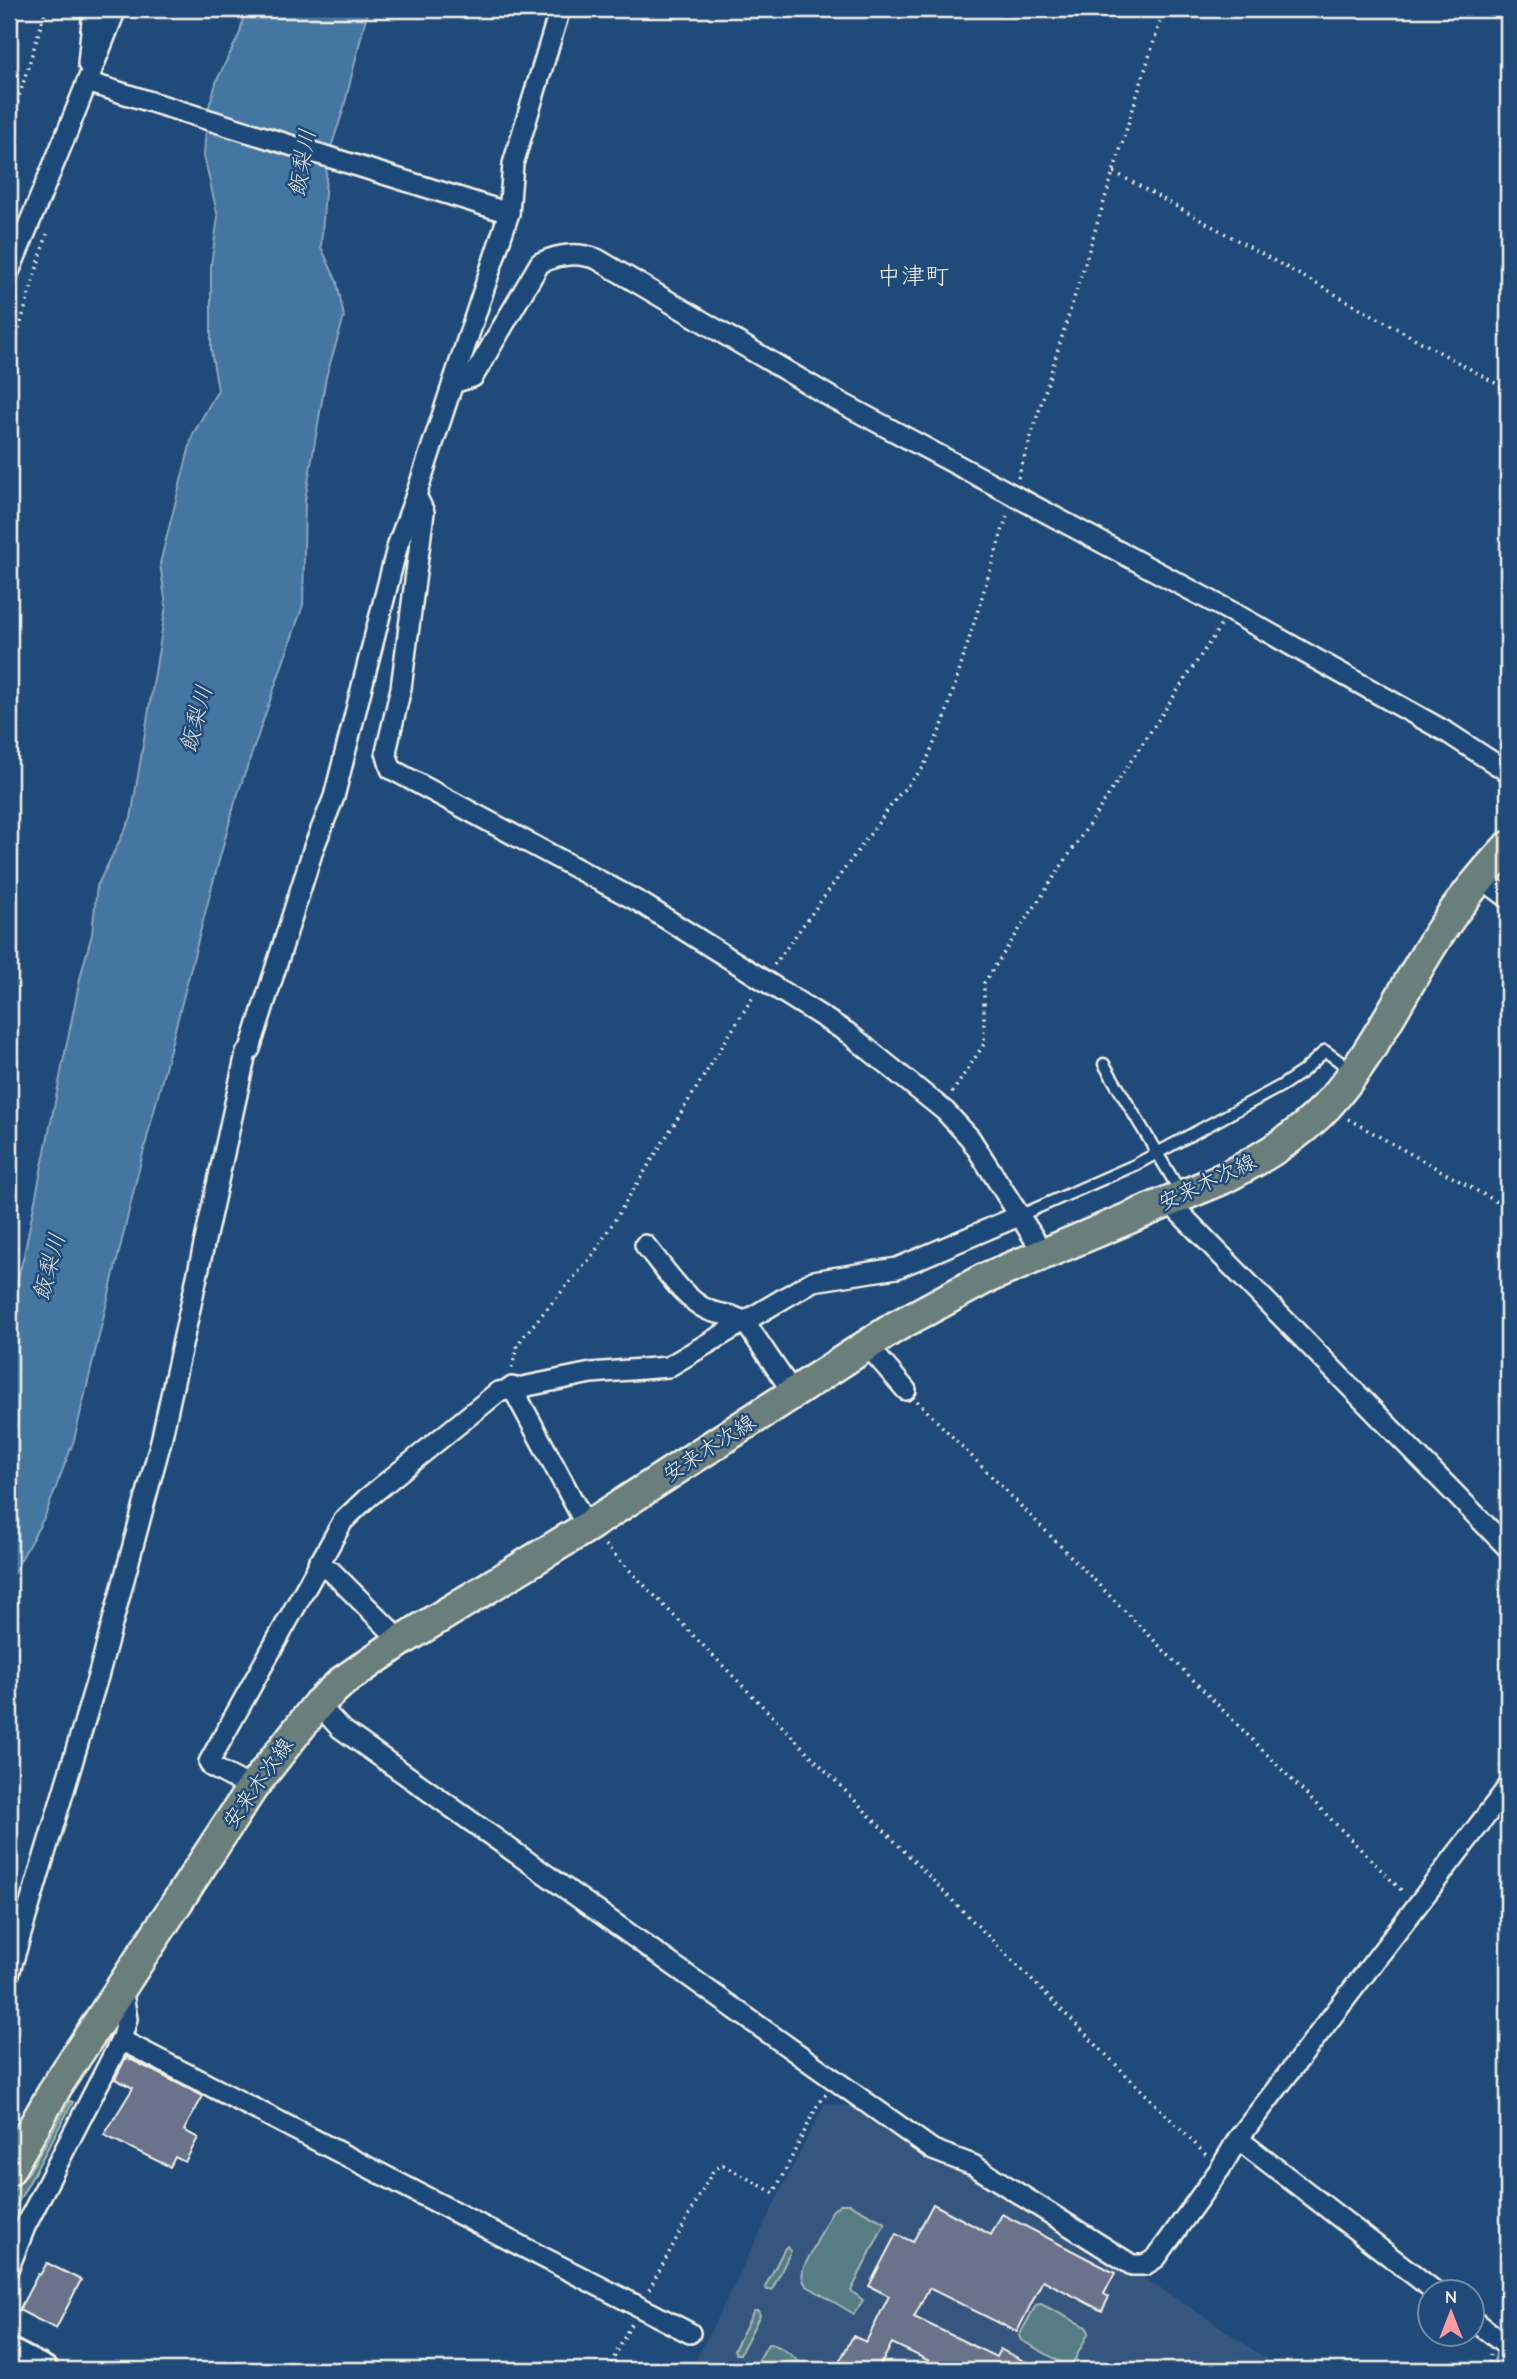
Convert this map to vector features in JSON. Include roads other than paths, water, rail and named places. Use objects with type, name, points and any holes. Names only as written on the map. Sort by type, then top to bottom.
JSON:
[{"type":"main road","name":"安来木次線","points":[[9,2170],[58,2084],[252,1788],[318,1704],[343,1681],[401,1641],[587,1527],[895,1327],[984,1279],[1256,1161],[1306,1126],[1326,1107],[1354,1072],[1438,935],[1480,877],[1508,847]]},
{"type":"street","points":[[92,84],[93,9]]},
{"type":"street","points":[[9,272],[92,84],[116,9]]},
{"type":"street","points":[[9,1974],[99,1673],[160,1441],[246,1053],[250,1049],[314,847],[334,797],[398,544],[453,383],[513,164],[560,9]]},
{"type":"street","points":[[92,84],[500,210]]},
{"type":"street","points":[[453,383],[473,377],[540,263],[566,254],[585,254],[834,399],[1230,611],[1448,733],[1508,772]]},
{"type":"street","points":[[416,495],[424,512],[401,688],[386,752],[391,769],[641,903],[848,1033],[945,1111],[970,1138],[1044,1254]]},
{"type":"street","points":[[1480,877],[1508,898]]},
{"type":"street","points":[[1175,1198],[1508,1548]]},
{"type":"street","points":[[252,1788],[212,1767],[209,1762],[318,1563],[349,1514],[498,1392],[591,1373],[668,1367],[813,1281],[897,1268],[1021,1215]]},
{"type":"street","points":[[645,1245],[685,1293],[705,1309],[734,1315],[745,1322],[793,1393]]},
{"type":"street","points":[[867,1345],[906,1390]]},
{"type":"street","points":[[512,1387],[587,1527]]},
{"type":"street","points":[[318,1563],[332,1572],[401,1641]]},
{"type":"street","points":[[318,1704],[340,1728],[933,2150],[973,2165],[1132,2265],[1145,2265],[1156,2258],[1220,2169],[1238,2139],[1508,1787]]},
{"type":"street","points":[[9,2267],[25,2227],[121,2040],[127,2019],[122,1987]]},
{"type":"street","points":[[121,2040],[690,2333]]},
{"type":"street","points":[[1238,2139],[1419,2278]]},
{"type":"street","points":[[1486,2330],[1505,2345]]},
{"type":"street","points":[[9,2352],[44,2370]]},
{"type":"lane","points":[[1021,1215],[1156,1154],[1281,1086],[1302,1072],[1325,1051],[1354,1072]]},
{"type":"lane","points":[[1104,1064],[1156,1154],[1175,1198]]},
{"type":"water","points":[[245,9],[368,9],[343,111],[330,150],[207,113],[217,80],[240,33]]},
{"type":"water","name":"飯梨川","points":[[206,128],[327,165],[321,247],[337,282],[344,317],[326,377],[305,500],[303,605],[235,802],[138,1173],[74,1440],[45,1516],[9,1581],[9,1312],[24,1255],[81,974],[92,934],[97,886],[131,818],[166,606],[160,563],[193,434],[218,390],[211,350],[211,265],[218,217],[204,156]]},
{"type":"waterway","points":[[1494,2370],[1500,2345],[1508,2335]]},
{"type":"district","name":"中津町","points":[[913,276]]}]
